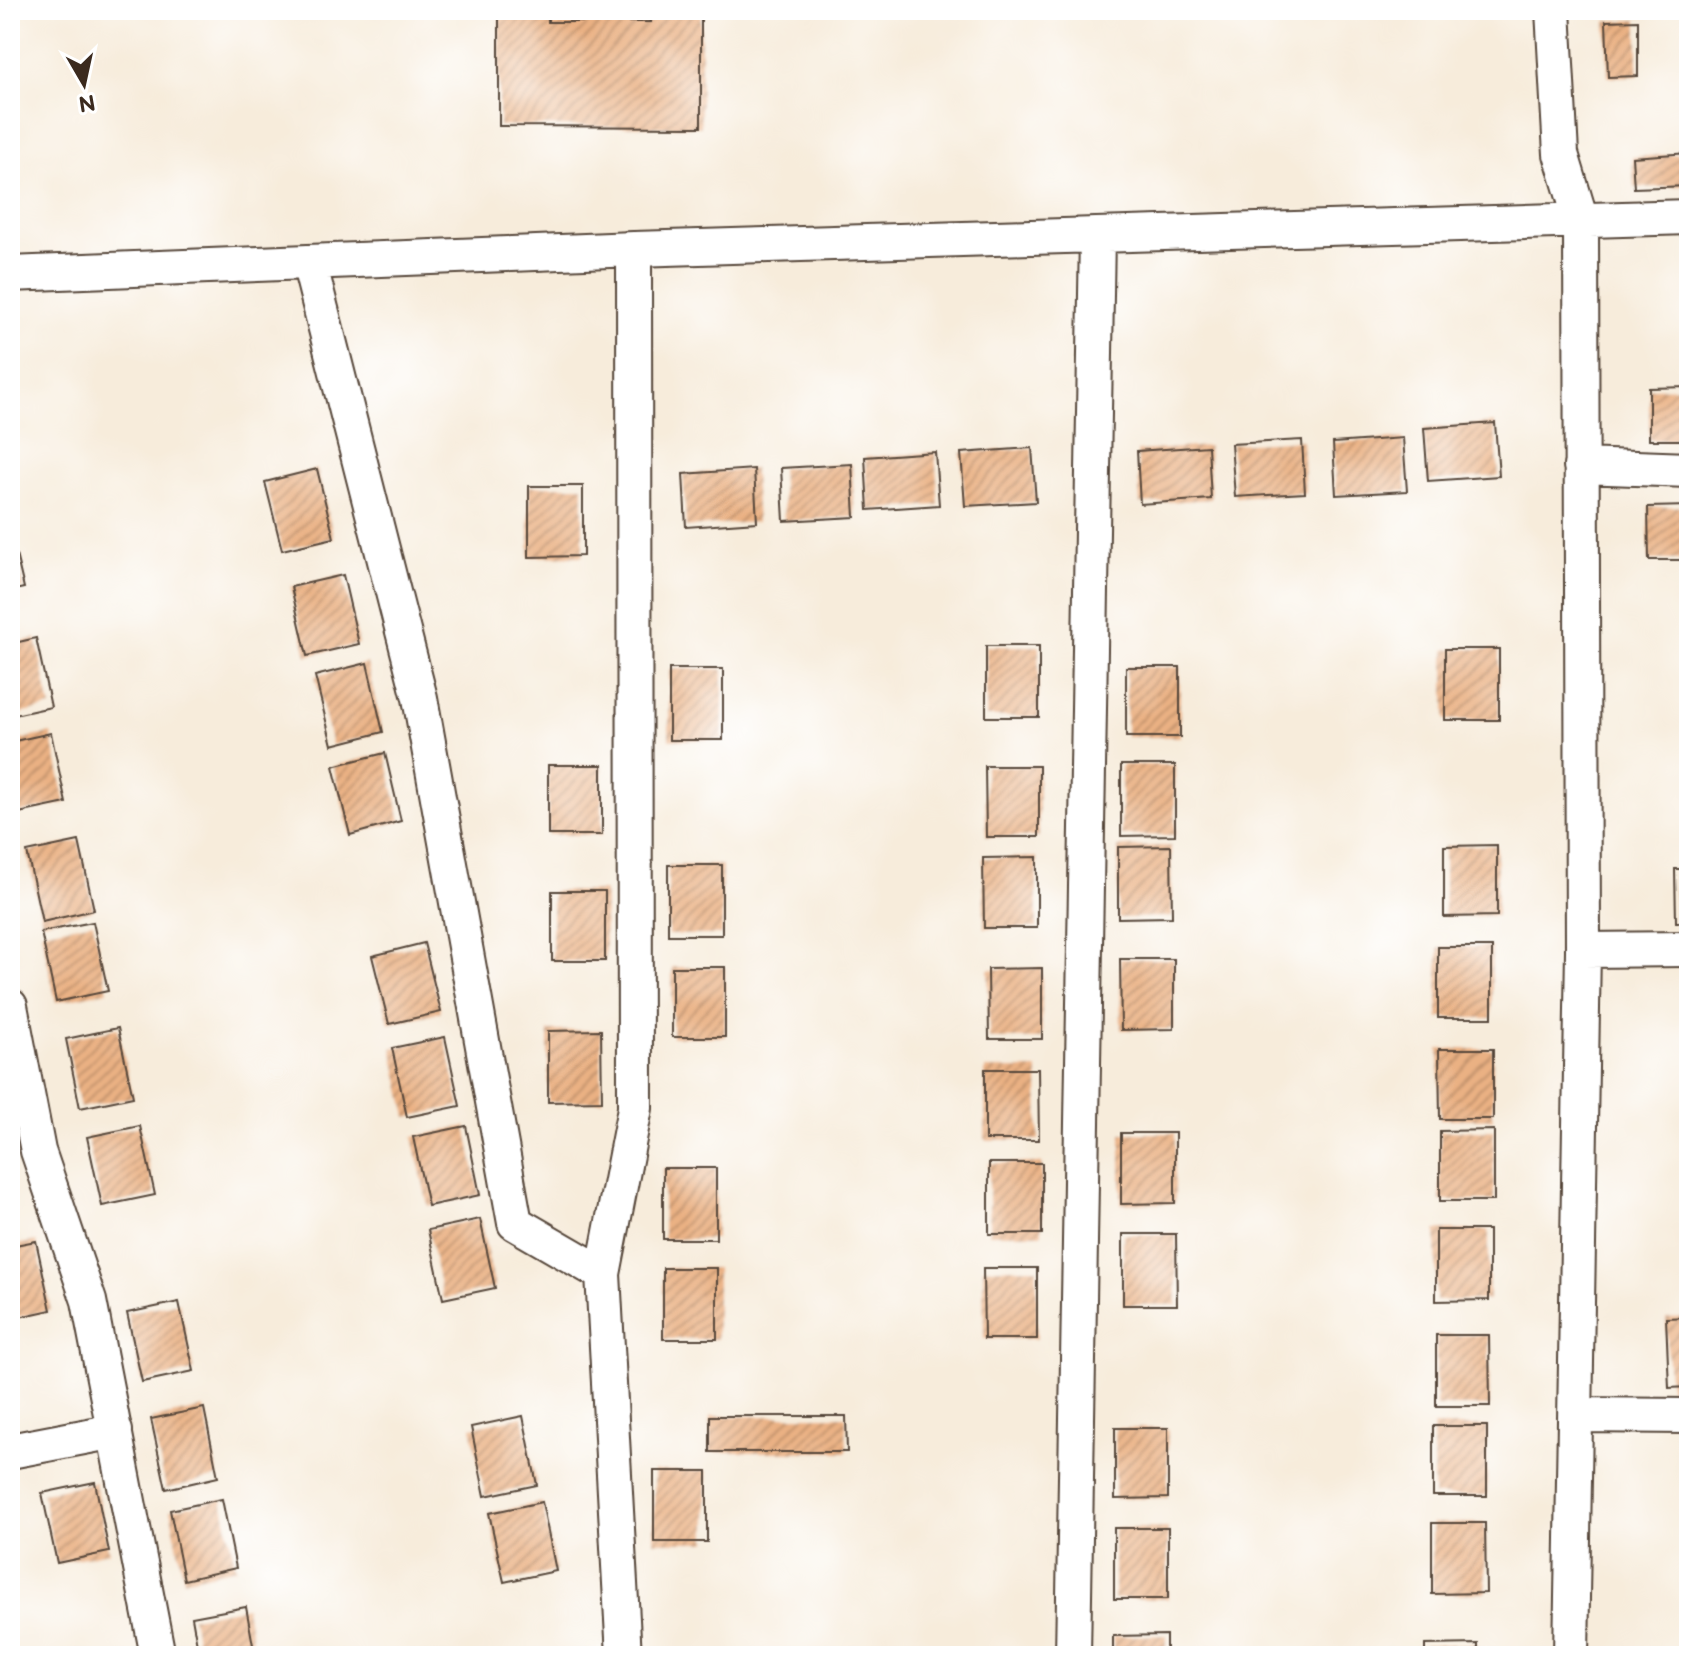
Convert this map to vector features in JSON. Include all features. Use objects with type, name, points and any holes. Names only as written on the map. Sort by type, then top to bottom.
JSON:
[{"type":"street","points":[[1553,10],[1561,154],[1581,220],[1583,950],[1571,1656]]},
{"type":"street","points":[[10,274],[634,249],[1689,217]]},
{"type":"street","points":[[1073,1656],[1097,235]]},
{"type":"street","points":[[624,1656],[603,1274],[635,1108],[634,249]]},
{"type":"street","points":[[309,262],[420,698],[515,1223],[603,1274]]},
{"type":"street","points":[[1581,466],[1689,470]]},
{"type":"street","points":[[1583,950],[1689,949]]},
{"type":"street","points":[[10,1006],[38,1151],[89,1301],[158,1656]]},
{"type":"street","points":[[1576,1415],[1689,1416]]},
{"type":"street","points":[[10,1451],[115,1431]]},
{"type":"building","points":[[499,10],[548,10],[548,22],[651,22],[651,10],[701,10],[701,127],[499,126]]},
{"type":"building","points":[[1638,20],[1638,76],[1608,77],[1606,21]]},
{"type":"building","points":[[1689,153],[1689,186],[1634,188],[1632,157]]},
{"type":"building","points":[[1689,387],[1689,440],[1649,440],[1649,388]]},
{"type":"building","points":[[1495,423],[1499,476],[1428,481],[1424,428]]},
{"type":"building","points":[[1403,438],[1407,491],[1336,495],[1333,443]]},
{"type":"building","points":[[1302,440],[1305,493],[1235,497],[1231,444]]},
{"type":"building","points":[[1208,446],[1211,499],[1140,504],[1137,451]]},
{"type":"building","points":[[1032,448],[1036,502],[965,506],[961,453]]},
{"type":"building","points":[[935,452],[939,505],[868,510],[865,457]]},
{"type":"building","points":[[852,464],[855,517],[784,521],[781,468]]},
{"type":"building","points":[[317,469],[334,538],[282,550],[265,482]]},
{"type":"building","points":[[754,469],[757,522],[686,527],[683,474]]},
{"type":"building","points":[[529,486],[583,486],[583,556],[529,557]]},
{"type":"building","points":[[1689,506],[1689,560],[1649,560],[1648,507]]},
{"type":"building","points":[[10,529],[24,588],[10,591]]},
{"type":"building","points":[[343,575],[359,644],[307,656],[291,587]]},
{"type":"building","points":[[36,638],[51,707],[10,716],[10,644]]},
{"type":"building","points":[[986,646],[1039,646],[1039,717],[986,717]]},
{"type":"building","points":[[1445,649],[1499,649],[1499,720],[1445,720]]},
{"type":"building","points":[[367,663],[383,732],[332,745],[315,676]]},
{"type":"building","points":[[1126,667],[1180,667],[1180,737],[1126,737]]},
{"type":"building","points":[[669,669],[723,669],[723,740],[669,740]]},
{"type":"building","points":[[51,733],[66,803],[14,814],[10,797],[10,742]]},
{"type":"building","points":[[385,753],[401,821],[350,835],[333,766]]},
{"type":"building","points":[[548,765],[602,765],[602,835],[548,835]]},
{"type":"building","points":[[1121,765],[1175,765],[1175,835],[1121,836]]},
{"type":"building","points":[[985,766],[1039,766],[1039,837],[986,837]]},
{"type":"building","points":[[79,841],[94,910],[42,922],[27,852]]},
{"type":"building","points":[[1497,845],[1497,916],[1444,917],[1444,846]]},
{"type":"building","points":[[1171,846],[1172,917],[1118,918],[1118,847]]},
{"type":"building","points":[[1037,857],[1037,928],[984,928],[983,858]]},
{"type":"building","points":[[668,865],[722,865],[722,935],[668,935]]},
{"type":"building","points":[[1675,869],[1689,869],[1689,922],[1676,922]]},
{"type":"building","points":[[552,891],[605,891],[605,961],[552,961]]},
{"type":"building","points":[[93,922],[108,991],[56,1002],[41,932]]},
{"type":"building","points":[[424,943],[441,1012],[389,1024],[372,956]]},
{"type":"building","points":[[1438,947],[1492,947],[1492,1018],[1438,1018]]},
{"type":"building","points":[[1120,959],[1174,959],[1174,1029],[1121,1030]]},
{"type":"building","points":[[672,967],[725,967],[725,1037],[672,1037]]},
{"type":"building","points":[[1042,968],[1042,1039],[989,1039],[988,969]]},
{"type":"building","points":[[118,1028],[133,1097],[80,1108],[66,1039]]},
{"type":"building","points":[[601,1030],[602,1101],[548,1102],[548,1031]]},
{"type":"building","points":[[445,1037],[460,1106],[407,1117],[392,1048]]},
{"type":"building","points":[[1439,1049],[1493,1049],[1493,1119],[1440,1119]]},
{"type":"building","points":[[985,1069],[1038,1069],[1039,1140],[985,1140]]},
{"type":"building","points":[[140,1126],[155,1195],[102,1206],[87,1137]]},
{"type":"building","points":[[466,1126],[480,1195],[428,1206],[413,1137]]},
{"type":"building","points":[[1494,1130],[1494,1201],[1440,1201],[1440,1131]]},
{"type":"building","points":[[1121,1133],[1175,1133],[1175,1203],[1121,1204]]},
{"type":"building","points":[[989,1163],[1042,1163],[1042,1234],[989,1234]]},
{"type":"building","points":[[663,1168],[716,1168],[716,1239],[663,1239]]},
{"type":"building","points":[[480,1219],[495,1288],[443,1299],[428,1230]]},
{"type":"building","points":[[1436,1230],[1489,1230],[1489,1300],[1436,1301]]},
{"type":"building","points":[[1123,1234],[1176,1234],[1177,1305],[1123,1305]]},
{"type":"building","points":[[36,1241],[51,1310],[10,1319],[10,1246]]},
{"type":"building","points":[[663,1268],[717,1268],[717,1339],[663,1339]]},
{"type":"building","points":[[983,1268],[1037,1268],[1037,1339],[984,1339]]},
{"type":"building","points":[[179,1302],[194,1371],[142,1382],[127,1313]]},
{"type":"building","points":[[1689,1317],[1689,1387],[1669,1388],[1666,1318]]},
{"type":"building","points":[[1436,1335],[1489,1335],[1490,1406],[1436,1406]]},
{"type":"building","points":[[204,1408],[218,1477],[166,1489],[151,1419]]},
{"type":"building","points":[[523,1416],[537,1485],[485,1496],[471,1427]]},
{"type":"building","points":[[710,1416],[846,1416],[847,1452],[710,1452]]},
{"type":"building","points":[[1433,1426],[1487,1426],[1487,1496],[1433,1496]]},
{"type":"building","points":[[1115,1428],[1168,1428],[1168,1498],[1115,1499]]},
{"type":"building","points":[[654,1471],[707,1471],[707,1542],[654,1542]]},
{"type":"building","points":[[95,1482],[109,1552],[57,1563],[42,1493]]},
{"type":"building","points":[[222,1499],[236,1568],[184,1580],[170,1510]]},
{"type":"building","points":[[542,1502],[556,1571],[504,1582],[489,1513]]},
{"type":"building","points":[[1432,1523],[1485,1523],[1486,1593],[1432,1594]]},
{"type":"building","points":[[1114,1528],[1168,1528],[1168,1599],[1114,1599]]},
{"type":"building","points":[[246,1607],[255,1656],[199,1656],[192,1617]]},
{"type":"building","points":[[1166,1635],[1166,1656],[1113,1656],[1113,1636]]},
{"type":"building","points":[[1478,1644],[1478,1656],[1425,1656],[1425,1645]]}]
